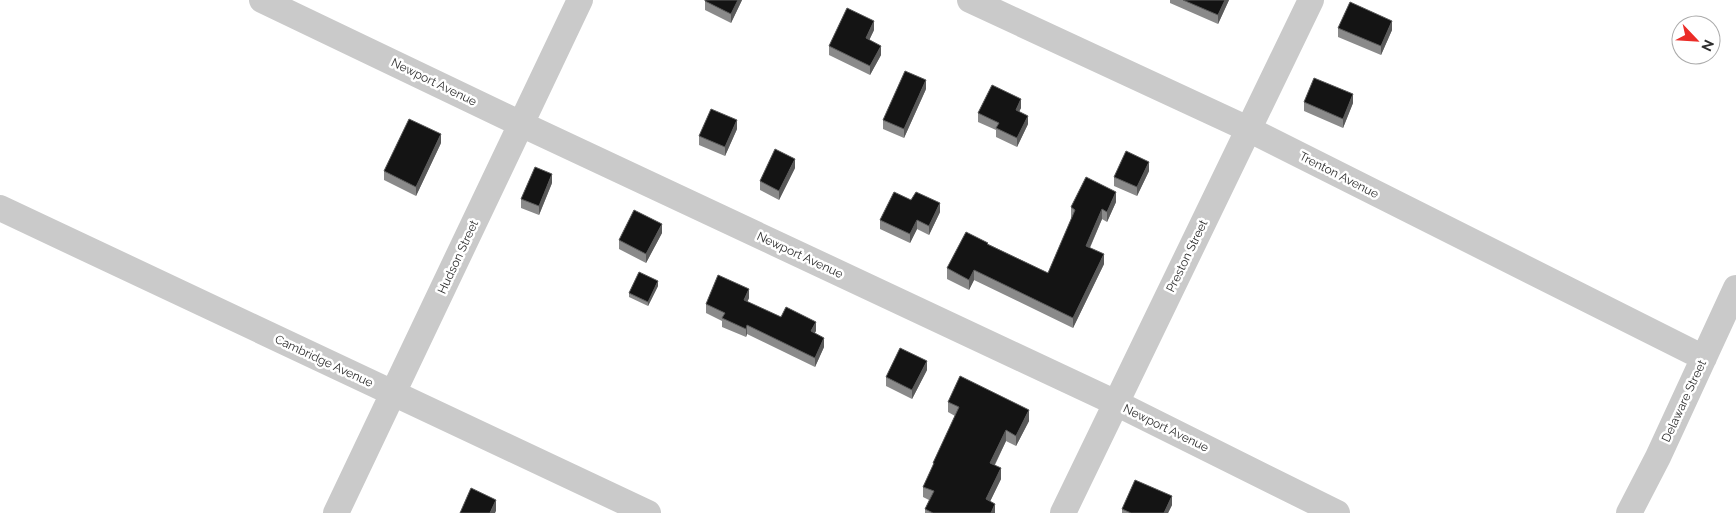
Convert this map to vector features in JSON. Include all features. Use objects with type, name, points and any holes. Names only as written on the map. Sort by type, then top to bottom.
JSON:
[{"type":"street","name":"Newport Avenue","points":[[262,0],[521,124],[1116,403],[1337,513]]},
{"type":"street","name":"Hudson Street","points":[[336,513],[580,0]]},
{"type":"street","name":"Trenton Avenue","points":[[970,0],[1248,129],[1704,358]]},
{"type":"street","name":"Preston Street","points":[[1063,513],[1311,0]]},
{"type":"street","name":"Cambridge Avenue","points":[[0,208],[648,513]]},
{"type":"street","name":"Delaware Street","points":[[1629,513],[1736,288]]},
{"type":"building","points":[[705,0],[738,0],[731,14]]},
{"type":"building","points":[[1183,0],[1225,0],[1218,15]]},
{"type":"building","points":[[1350,2],[1392,21],[1381,46],[1338,28]]},
{"type":"building","points":[[847,8],[874,21],[866,38],[881,46],[870,66],[829,46]]},
{"type":"building","points":[[905,71],[926,80],[904,129],[883,120]]},
{"type":"building","points":[[1314,78],[1353,94],[1343,119],[1304,102]]},
{"type":"building","points":[[992,85],[1021,99],[1016,110],[1028,116],[1017,138],[996,128],[999,123],[978,113]]},
{"type":"building","points":[[711,109],[737,120],[725,147],[699,136]]},
{"type":"building","points":[[409,119],[441,134],[416,187],[384,171]]},
{"type":"building","points":[[775,149],[795,159],[779,191],[760,181]]},
{"type":"building","points":[[1126,151],[1149,162],[1137,187],[1114,177]]},
{"type":"building","points":[[535,167],[552,174],[539,206],[521,199]]},
{"type":"building","points":[[1086,177],[1116,192],[1107,212],[1102,209],[1086,246],[1104,254],[1073,318],[974,270],[969,280],[947,268],[966,232],[1048,273],[1075,210],[1071,207]]},
{"type":"building","points":[[894,192],[911,200],[916,192],[940,203],[929,226],[917,220],[910,234],[880,220]]},
{"type":"building","points":[[634,210],[662,224],[646,254],[619,240]]},
{"type":"building","points":[[639,272],[658,281],[648,302],[629,293]]},
{"type":"building","points":[[718,275],[749,289],[744,300],[781,317],[786,307],[816,322],[811,331],[824,338],[815,358],[747,325],[746,329],[722,318],[725,313],[706,304]]},
{"type":"building","points":[[900,348],[927,361],[912,390],[886,377]]},
{"type":"building","points":[[960,376],[1029,410],[1016,436],[1006,430],[990,463],[1001,468],[986,499],[995,504],[991,513],[933,513],[925,509],[934,491],[923,487],[959,407],[948,402]]},
{"type":"building","points":[[1135,480],[1172,496],[1164,513],[1131,513],[1122,509]]},
{"type":"building","points":[[471,488],[496,500],[490,513],[460,513]]}]
